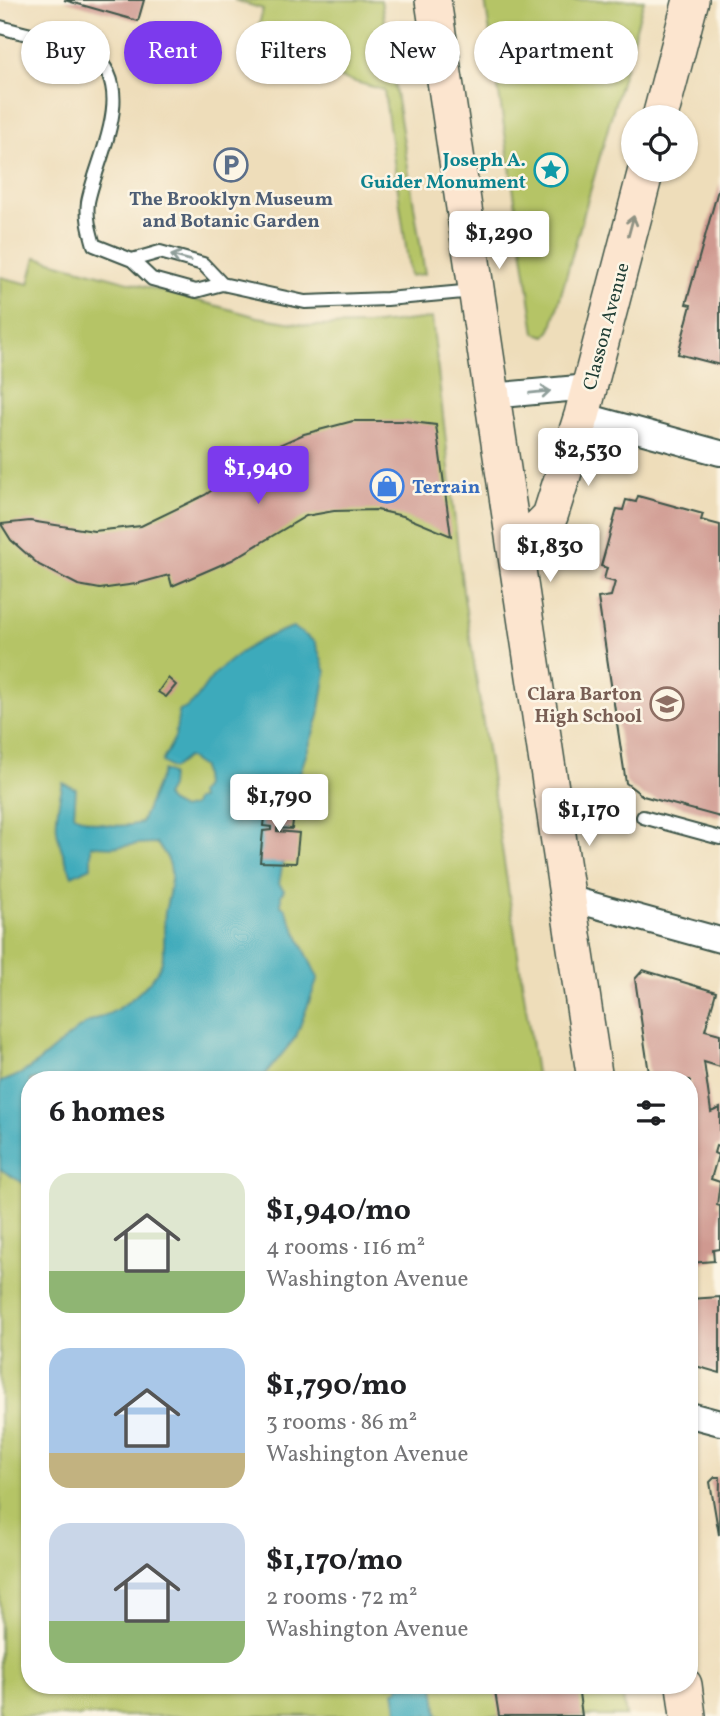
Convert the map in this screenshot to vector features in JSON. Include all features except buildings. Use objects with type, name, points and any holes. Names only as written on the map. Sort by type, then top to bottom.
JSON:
[{"type":"main road","points":[[433,0],[474,291],[517,550],[594,1071]]},
{"type":"main road","points":[[663,105],[691,0]]},
{"type":"main road","name":"Classon Avenue","points":[[517,550],[550,516],[586,401],[643,182]]},
{"type":"main road","points":[[685,1694],[688,1716]]},
{"type":"street","points":[[491,396],[586,401],[720,453]]},
{"type":"street","points":[[568,898],[720,940]]},
{"type":"street","points":[[698,1417],[720,1423]]},
{"type":"lane","points":[[0,27],[93,54],[112,78],[113,111],[88,204],[88,227],[94,244],[132,260],[152,279],[196,291],[222,284],[305,302],[387,299],[474,291]]},
{"type":"lane","points":[[132,260],[160,252],[203,264],[222,284]]},
{"type":"lane","points":[[643,817],[720,838]]},
{"type":"green space","points":[[234,0],[381,0],[384,21],[365,21],[365,84],[394,84],[425,274],[410,276],[384,90],[351,81],[351,21],[260,21],[263,9]]},
{"type":"green space","points":[[485,0],[644,0],[638,21],[488,21]]},
{"type":"green space","points":[[498,84],[620,84],[551,330],[546,336],[535,333]]},
{"type":"green space","points":[[36,257],[258,317],[310,326],[367,325],[432,318],[462,584],[536,1071],[21,1071],[21,1694],[622,1694],[626,1716],[0,1716],[0,277],[29,284]]},
{"type":"water","points":[[293,627],[315,642],[326,672],[319,716],[296,785],[279,884],[284,890],[281,906],[285,908],[318,978],[296,1037],[268,1071],[25,1071],[78,1029],[111,1013],[140,992],[160,966],[164,945],[171,873],[163,851],[156,843],[116,847],[91,845],[91,867],[72,876],[57,830],[57,810],[63,783],[76,789],[74,815],[107,825],[141,823],[163,770],[171,774],[170,787],[165,796],[169,802],[182,809],[193,806],[195,800],[200,799],[199,793],[204,786],[202,767],[187,757],[172,769],[162,762],[175,737],[179,711],[191,704],[212,677],[234,657],[272,635]]},
{"type":"water","points":[[21,1073],[21,1182],[0,1169],[0,1082]]},
{"type":"water","points":[[394,1694],[435,1694],[438,1716],[398,1716]]},
{"type":"place","name":"The Brooklyn Museum and Botanic Garden","points":[[231,165]]},
{"type":"place","name":"Joseph A. Guider Monument","points":[[551,170]]},
{"type":"place","name":"Terrain","points":[[387,486]]},
{"type":"place","name":"Clara Barton High School","points":[[667,704]]}]
